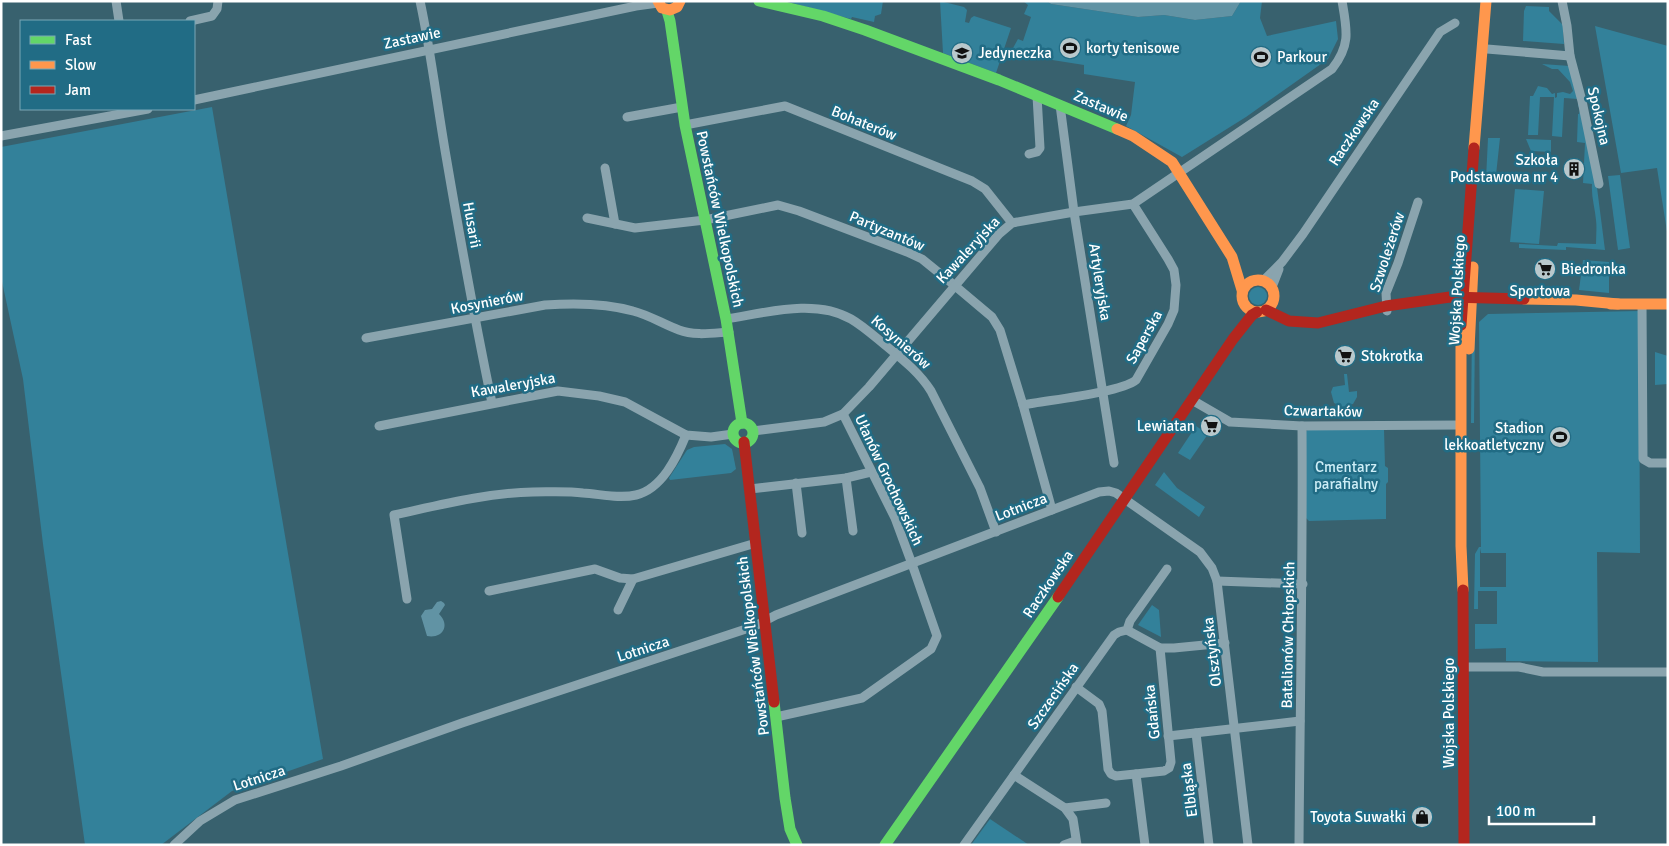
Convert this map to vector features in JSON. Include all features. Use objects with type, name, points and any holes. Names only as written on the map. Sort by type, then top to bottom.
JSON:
[{"type":"street","points":[[116,1],[119,20]]},
{"type":"street","points":[[194,20],[212,16],[217,9],[218,1]]},
{"type":"street","name":"Husarii","points":[[420,1],[430,50],[475,319],[492,403]]},
{"type":"street","name":"Zastawie","points":[[759,1],[823,16],[865,30],[1060,105],[1133,136],[1172,162],[1179,172]]},
{"type":"street","points":[[1232,257],[1264,282],[1274,296],[1266,308],[1252,311],[1244,305],[1241,296],[1242,284],[1232,257],[1179,172],[1332,69],[1342,53],[1347,38],[1342,1]]},
{"type":"street","name":"Wojska Polskiego","points":[[1464,845],[1464,666],[1463,582],[1460,546],[1460,425],[1484,20],[1488,1]]},
{"type":"street","name":"Wojska Polskiego","points":[[1463,582],[1467,546],[1466,302],[1487,49],[1488,1]]},
{"type":"street","name":"Spokojna","points":[[1562,1],[1570,56],[1582,101],[1599,184]]},
{"type":"street","name":"Zastawie","points":[[195,100],[636,6],[665,7]]},
{"type":"street","name":"Powstańców Wielkopolskich","points":[[665,7],[685,125],[729,332],[742,423]]},
{"type":"street","name":"Raczkowska","points":[[1264,282],[1303,234],[1436,36],[1455,23]]},
{"type":"street","points":[[1487,49],[1570,56]]},
{"type":"street","points":[[1028,154],[1037,152],[1040,148],[1037,96]]},
{"type":"street","name":"Artyleryjska","points":[[1060,105],[1074,212],[1114,463]]},
{"type":"street","name":"Bohaterów","points":[[685,125],[785,106],[972,181],[985,189],[1012,223]]},
{"type":"street","points":[[627,117],[682,107]]},
{"type":"street","points":[[1,136],[136,110]]},
{"type":"street","points":[[605,168],[615,224]]},
{"type":"street","name":"Kawaleryjska","points":[[752,431],[824,422],[843,414],[869,387],[999,234],[1012,223],[1133,204],[1179,172]]},
{"type":"street","name":"Szwoleżerów","points":[[1387,309],[1386,293],[1418,202]]},
{"type":"street","name":"Saperska","points":[[1023,404],[1104,391],[1131,384],[1136,380],[1168,324],[1177,298],[1174,270],[1133,204]]},
{"type":"street","name":"Partyzantów","points":[[587,218],[635,228],[705,220],[778,205],[788,207],[907,252],[922,260],[992,317],[1000,330],[1023,404],[1052,510]]},
{"type":"street","points":[[1242,290],[1248,283],[1264,282]]},
{"type":"street","name":"Sportowa","points":[[1266,308],[1290,321],[1311,323],[1387,309],[1466,302],[1576,300],[1618,304],[1668,304]]},
{"type":"street","points":[[1642,304],[1643,459],[1650,463],[1668,463]]},
{"type":"street","name":"Kosynierów","points":[[366,338],[545,305],[588,305],[632,310],[680,331],[696,333],[729,332]]},
{"type":"street","name":"Raczkowska","points":[[1233,339],[1244,305]]},
{"type":"street","name":"Kosynierów","points":[[726,319],[805,307],[823,309],[852,319],[897,354],[923,378],[931,391],[980,488],[996,532]]},
{"type":"street","name":"Raczkowska","points":[[885,845],[1125,499],[1233,339],[1252,315],[1266,308]]},
{"type":"street","name":"Kawaleryjska","points":[[379,426],[558,391],[599,396],[625,402],[686,435],[711,437],[734,434]]},
{"type":"street","name":"Czwartaków","points":[[1192,400],[1230,422],[1302,426],[1460,425]]},
{"type":"street","name":"Ułanów Grochowskich","points":[[776,717],[862,698],[932,649],[936,636],[936,631],[895,518],[843,414]]},
{"type":"street","points":[[742,423],[749,425],[752,431],[750,439],[744,442],[736,440],[734,434],[736,426],[742,423]]},
{"type":"street","name":"Batalionów Chłopskich","points":[[1300,845],[1303,584],[1302,426]]},
{"type":"street","points":[[407,599],[394,515],[477,497],[507,493],[582,492],[621,496],[637,495],[649,490],[660,481],[682,446],[686,435]]},
{"type":"street","name":"Powstańców Wielkopolskich","points":[[744,442],[788,819],[797,845]]},
{"type":"street","points":[[750,489],[796,482],[846,478],[872,472]]},
{"type":"street","points":[[846,478],[853,531]]},
{"type":"street","points":[[796,482],[802,533]]},
{"type":"street","name":"Lotnicza","points":[[174,845],[200,821],[234,800],[341,766],[765,621],[776,614],[1104,491],[1116,493],[1125,499]]},
{"type":"street","name":"Olsztyńska","points":[[1125,499],[1200,552],[1212,568],[1217,581],[1248,845]]},
{"type":"street","points":[[489,591],[595,569],[620,578],[633,579],[756,543]]},
{"type":"street","name":"Szczecińska","points":[[964,845],[1114,635],[1127,630],[1130,621],[1167,569]]},
{"type":"street","points":[[618,610],[633,579]]},
{"type":"street","points":[[1217,581],[1303,584]]},
{"type":"street","points":[[1127,630],[1160,648],[1224,643]]},
{"type":"street","name":"Gdańska","points":[[1136,774],[1164,771],[1169,768],[1171,762],[1160,648]]},
{"type":"street","points":[[1464,666],[1519,667],[1543,672],[1668,672]]},
{"type":"street","points":[[1076,687],[1098,704],[1102,710],[1108,769],[1111,774],[1116,776],[1136,774],[1145,845]]},
{"type":"street","points":[[1168,736],[1300,721]]},
{"type":"street","name":"Elbląska","points":[[1196,732],[1209,845]]},
{"type":"street","points":[[1014,775],[1065,808],[1073,819],[1076,843],[1064,845]]},
{"type":"street","points":[[1065,808],[1106,803]]},
{"type":"green space","points":[[785,1],[883,1],[881,14],[875,16],[874,22],[852,17],[851,19]]},
{"type":"green space","points":[[940,1],[964,7],[967,10],[965,22],[969,23],[974,16],[1011,28],[996,73],[943,53]]},
{"type":"green space","points":[[1023,1],[1047,1],[1051,4],[1138,17],[1164,15],[1195,20],[1232,16],[1241,1],[1262,1],[1260,18],[1267,36],[1336,21],[1338,39],[1328,59],[1246,117],[1182,157],[1126,126],[1131,115],[1135,82],[1084,74],[1084,65],[1046,59],[1013,48],[1018,39],[1023,41],[1031,17],[1024,14],[1028,5]]},
{"type":"green space","points":[[1526,6],[1549,7],[1549,11],[1564,26],[1564,44],[1523,41],[1524,11]]},
{"type":"green space","points":[[1595,26],[1668,46],[1668,238],[1657,168],[1621,173]]},
{"type":"green space","points":[[1542,64],[1570,66],[1580,105],[1578,107],[1578,99],[1564,98],[1562,137],[1552,136],[1554,97],[1540,97],[1538,135],[1528,135],[1530,96],[1533,96],[1538,86],[1547,88],[1552,94],[1555,93],[1555,98],[1557,93],[1570,94],[1573,91],[1570,82],[1558,69],[1552,69]]},
{"type":"green space","points":[[212,107],[323,759],[232,791],[161,845],[85,845],[43,544],[23,379],[1,277],[1,147]]},
{"type":"green space","points":[[1580,109],[1595,172],[1605,250],[1566,247],[1566,250],[1519,248],[1519,244],[1557,246],[1558,243],[1596,244],[1592,184],[1583,183],[1585,143],[1577,142],[1578,114]]},
{"type":"green space","points":[[1488,138],[1500,138],[1496,175],[1516,178],[1514,182],[1489,182],[1486,179]]},
{"type":"green space","points":[[1526,139],[1551,140],[1551,152],[1531,151]]},
{"type":"green space","points":[[1620,175],[1630,248],[1618,250],[1608,176]]},
{"type":"green space","points":[[1515,189],[1544,191],[1539,244],[1510,242]]},
{"type":"green space","points":[[1583,260],[1609,262],[1609,293],[1579,290]]},
{"type":"green space","points":[[1258,287],[1264,290],[1267,296],[1264,302],[1258,305],[1252,302],[1249,296],[1252,290]]},
{"type":"green space","name":"Stadion lekkoatletyczny","points":[[1639,311],[1640,553],[1597,552],[1598,662],[1506,661],[1506,648],[1475,649],[1475,624],[1497,624],[1497,591],[1478,591],[1478,609],[1474,609],[1475,554],[1479,547],[1481,547],[1479,322],[1488,314]],"holes":[[[1480,548],[1481,553],[1506,553],[1506,587],[1480,587]]]},
{"type":"green space","points":[[1472,323],[1475,326],[1474,423],[1471,423]]},
{"type":"green space","points":[[1655,352],[1668,356],[1668,384],[1655,385]]},
{"type":"green space","points":[[1344,374],[1347,374],[1349,392],[1357,391],[1357,397],[1353,404],[1343,407],[1334,403],[1331,392],[1333,387],[1345,385]]},
{"type":"green space","points":[[1196,426],[1208,434],[1190,460],[1178,453]]},
{"type":"green space","name":"Cmentarz parafialny","points":[[1309,429],[1384,429],[1385,466],[1388,468],[1386,519],[1309,521],[1305,517],[1305,432]]},
{"type":"green space","points":[[725,444],[732,449],[736,469],[731,473],[670,480],[669,478],[687,450],[694,447]]},
{"type":"green space","points":[[1164,472],[1177,488],[1205,507],[1199,517],[1155,485]]},
{"type":"green space","points":[[1152,605],[1159,610],[1161,637],[1138,625]]},
{"type":"green space","points":[[990,819],[1029,845],[971,845]]},
{"type":"shaded area","points":[[1047,1],[1241,1],[1232,16],[1195,20],[1164,15],[1138,17],[1051,4]]},
{"type":"shaded area","points":[[441,601],[445,605],[439,614],[444,623],[443,631],[437,636],[427,636],[421,616],[425,610],[432,609],[437,602]]},
{"type":"traffic: fast","points":[[759,1],[823,16],[865,30],[999,80],[1117,129]]},
{"type":"traffic: fast","points":[[667,11],[685,125],[726,319],[742,423]]},
{"type":"traffic: fast","points":[[743,423],[750,426],[753,433],[750,440],[743,443],[736,440],[733,433],[736,426],[743,423]]},
{"type":"traffic: fast","points":[[885,845],[1058,597]]},
{"type":"traffic: fast","points":[[774,702],[785,798],[790,829],[797,845]]},
{"type":"traffic: slow","points":[[658,1],[662,8],[670,10],[677,7],[680,1]]},
{"type":"traffic: slow","points":[[1474,148],[1486,1]]},
{"type":"traffic: slow","points":[[1117,129],[1133,136],[1172,162],[1232,257],[1242,290]]},
{"type":"traffic: slow","points":[[1469,349],[1473,267]]},
{"type":"traffic: slow","points":[[1258,280],[1270,284],[1274,296],[1270,308],[1258,312],[1246,308],[1242,296],[1246,284],[1258,280]]},
{"type":"traffic: slow","points":[[1524,299],[1576,300],[1618,304]]},
{"type":"traffic: slow","points":[[1611,304],[1668,304]]},
{"type":"traffic: slow","points":[[1461,325],[1461,546],[1463,590]]},
{"type":"traffic: jam","points":[[1461,325],[1474,148]]},
{"type":"traffic: jam","points":[[1266,310],[1289,321],[1318,323],[1386,306],[1450,297],[1524,299]]},
{"type":"traffic: jam","points":[[1058,597],[1233,339],[1252,315],[1257,312]]},
{"type":"traffic: jam","points":[[744,442],[774,702]]},
{"type":"traffic: jam","points":[[1463,590],[1464,845]]},
{"type":"place","name":"korty tenisowe","points":[[1070,48]]},
{"type":"place","name":"Jedyneczka","points":[[962,53]]},
{"type":"place","name":"Parkour","points":[[1261,57]]},
{"type":"place","name":"Szkoła Podstawowa nr 4","points":[[1574,169]]},
{"type":"place","name":"Biedronka","points":[[1545,269]]},
{"type":"place","name":"Stokrotka","points":[[1345,356]]},
{"type":"place","name":"Lewiatan","points":[[1211,426]]},
{"type":"place","name":"Stadion lekkoatletyczny","points":[[1560,437]]},
{"type":"place","name":"Toyota Suwałki","points":[[1422,817]]}]
